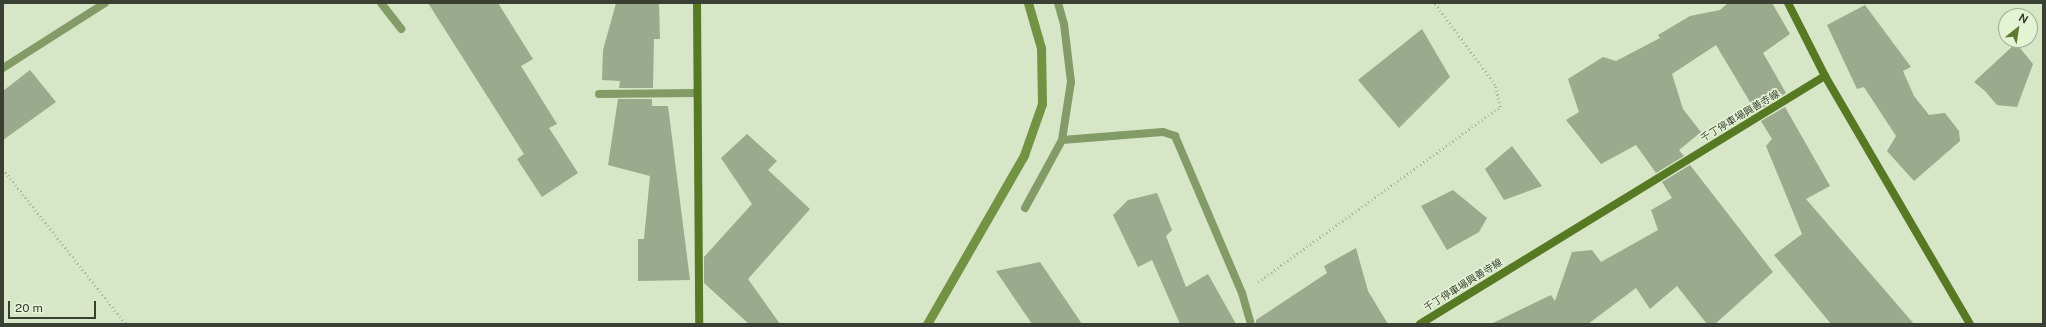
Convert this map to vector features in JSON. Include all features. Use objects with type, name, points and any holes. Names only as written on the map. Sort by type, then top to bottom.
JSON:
[{"type":"main road","points":[[697,3],[699,324]]},
{"type":"main road","points":[[1788,3],[1825,76],[1970,324]]},
{"type":"main road","name":"千丁停車場興善寺線","points":[[1420,324],[1825,76]]},
{"type":"street","points":[[3,68],[105,3]]},
{"type":"street","points":[[381,3],[401,28]]},
{"type":"street","points":[[1025,208],[1062,140],[1071,82],[1064,24],[1058,3]]},
{"type":"street","points":[[599,94],[697,93]]},
{"type":"street","points":[[1062,140],[1163,132],[1175,136],[1242,293],[1251,324]]},
{"type":"path","points":[[1242,293],[1500,107],[1494,85],[1434,3]]},
{"type":"path","points":[[3,169],[126,324]]},
{"type":"building","points":[[428,3],[498,3],[533,59],[521,66],[557,124],[549,128],[578,173],[542,197],[517,159],[524,154]]},
{"type":"building","points":[[616,3],[659,3],[660,39],[654,39],[653,88],[619,88],[620,81],[602,80],[603,50]]},
{"type":"building","points":[[1728,3],[1772,3],[1790,34],[1763,53],[1786,93],[1756,112],[1716,45],[1672,74],[1683,109],[1701,132],[1679,150],[1684,156],[1656,173],[1636,145],[1601,164],[1566,120],[1579,112],[1568,79],[1603,57],[1616,61],[1660,38],[1658,35],[1690,16],[1720,10]]},
{"type":"building","points":[[1865,5],[1911,67],[1903,71],[1914,96],[1929,115],[1945,113],[1959,131],[1960,141],[1914,181],[1887,151],[1896,136],[1864,87],[1857,89],[1827,25]]},
{"type":"building","points":[[1422,29],[1450,77],[1399,128],[1358,80]]},
{"type":"building","points":[[2011,48],[2020,48],[2033,64],[2017,107],[1997,105],[1985,91],[1974,82]]},
{"type":"building","points":[[30,70],[56,102],[3,140],[3,91]]},
{"type":"building","points":[[618,99],[652,99],[652,106],[668,106],[690,280],[638,281],[638,239],[644,239],[650,176],[608,165]]},
{"type":"building","points":[[1785,107],[1830,186],[1806,199],[1914,324],[1831,324],[1774,255],[1802,234],[1766,146],[1772,139],[1761,121]]},
{"type":"building","points":[[747,134],[777,161],[768,170],[810,209],[748,279],[780,324],[749,324],[704,283],[704,257],[752,204],[721,158]]},
{"type":"building","points":[[1512,146],[1542,186],[1504,200],[1485,169]]},
{"type":"building","points":[[1690,165],[1773,272],[1715,324],[1707,324],[1677,286],[1650,309],[1636,288],[1588,324],[1491,324],[1551,295],[1555,301],[1572,252],[1592,250],[1601,262],[1658,230],[1651,210],[1672,198],[1662,182]]},
{"type":"building","points":[[1453,190],[1487,218],[1479,232],[1447,250],[1421,206]]},
{"type":"building","points":[[1157,193],[1172,230],[1166,236],[1186,287],[1208,274],[1236,324],[1180,324],[1152,260],[1138,267],[1113,215],[1128,200]]},
{"type":"building","points":[[1356,248],[1368,291],[1388,324],[1256,324],[1256,320],[1327,273],[1324,266]]},
{"type":"building","points":[[1040,262],[1082,324],[1032,324],[996,271]]},
{"type":"waterway","points":[[927,324],[1024,155],[1042,104],[1041,48],[1028,3]]}]
